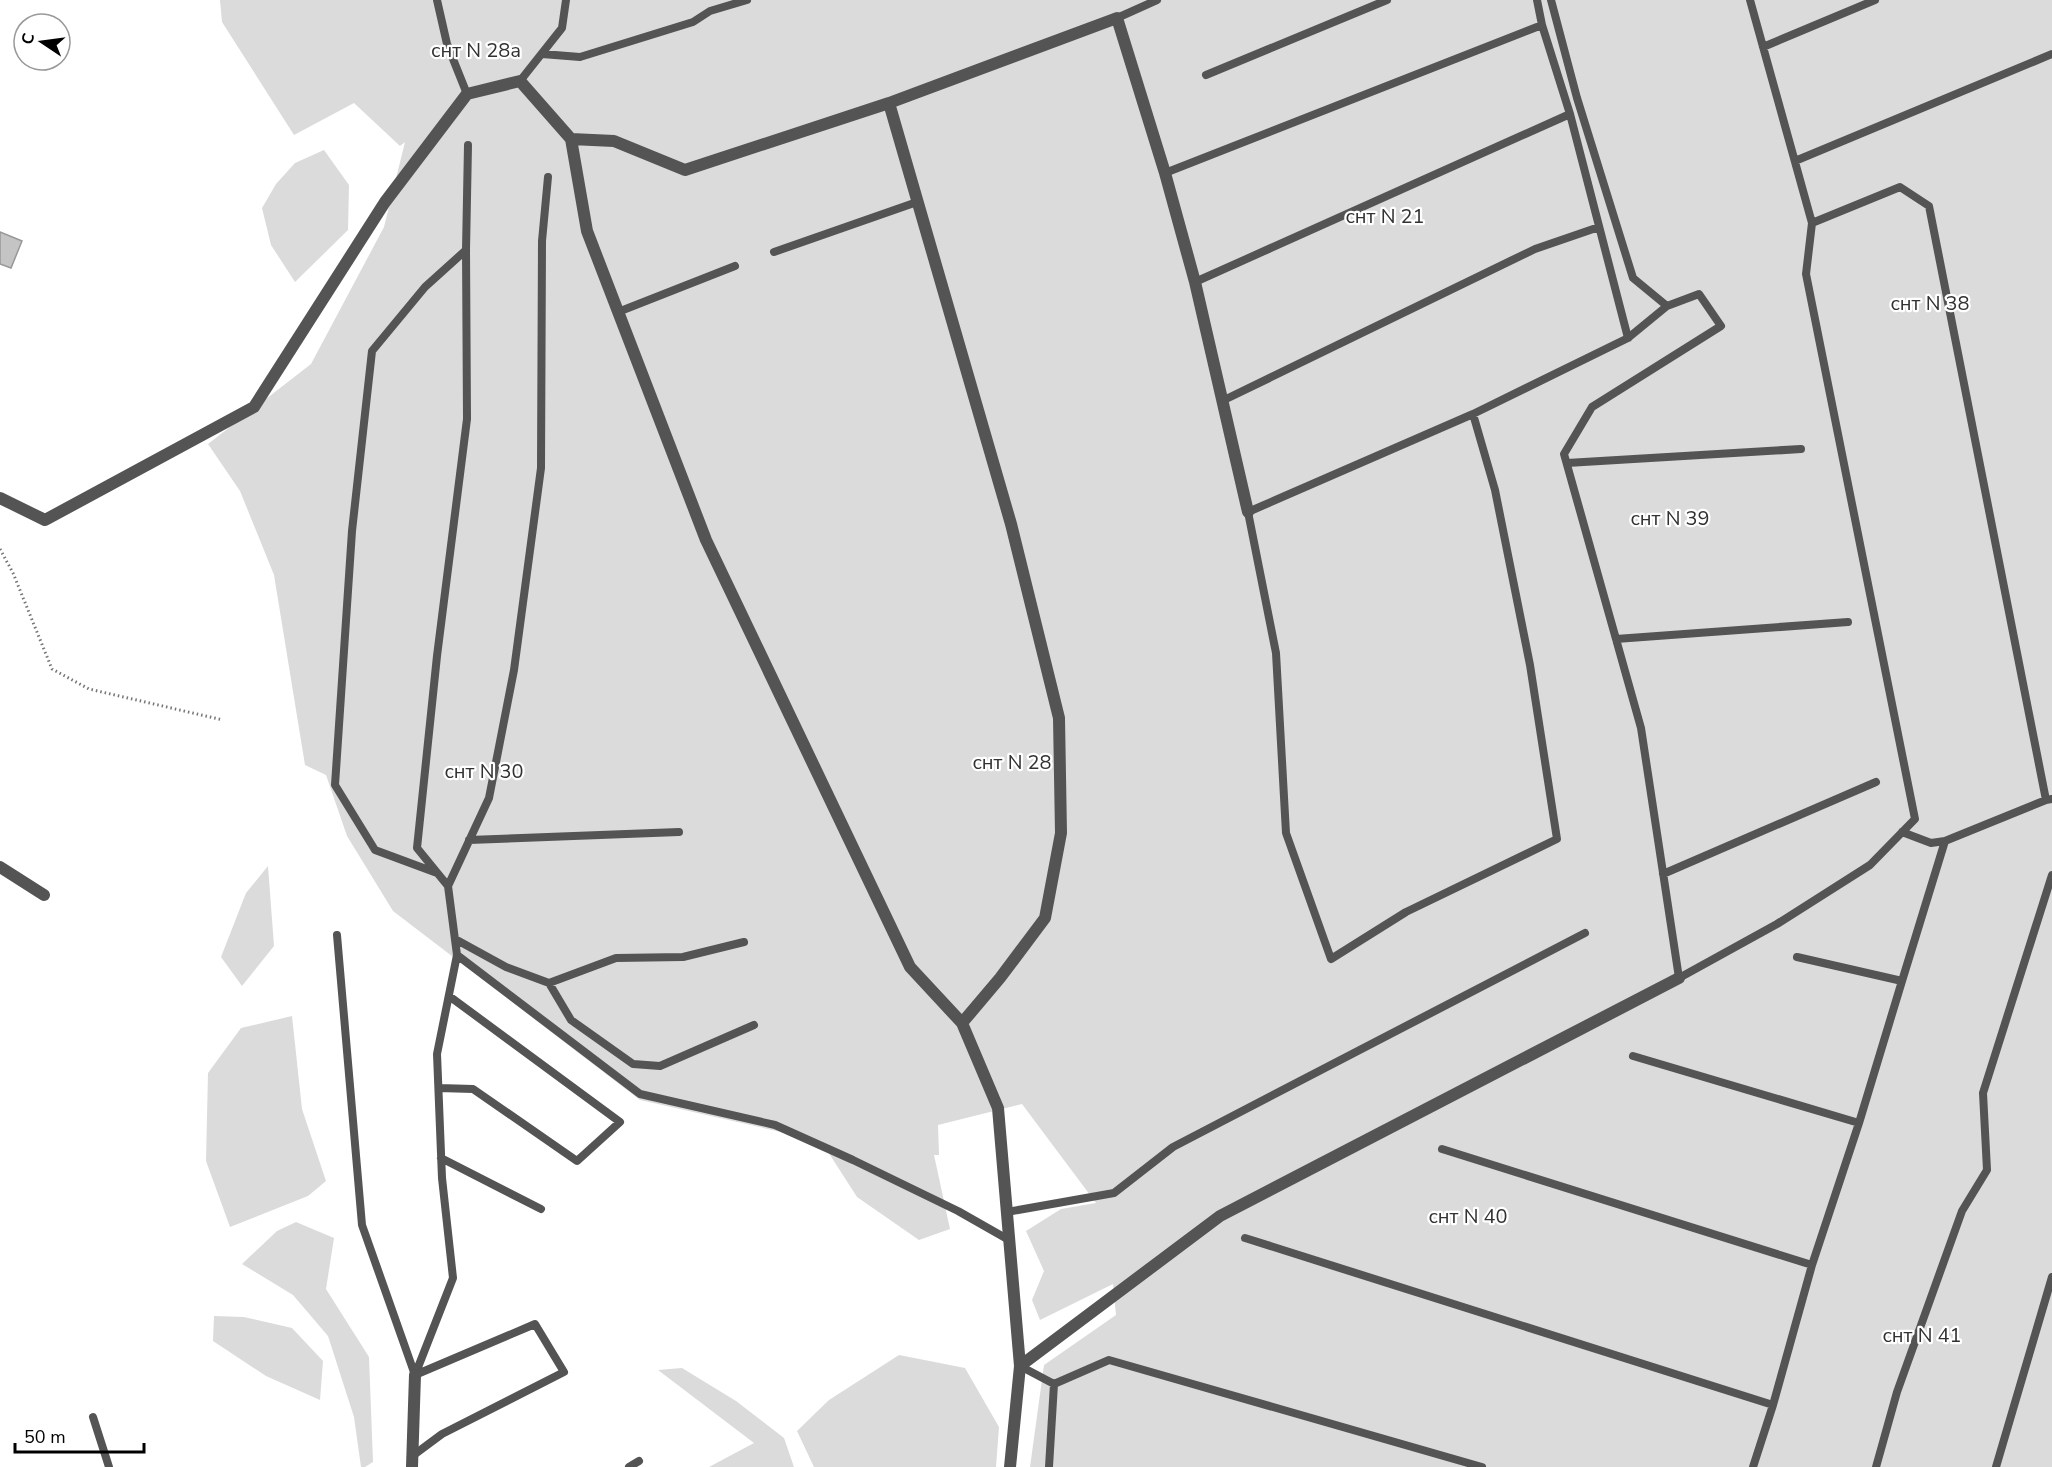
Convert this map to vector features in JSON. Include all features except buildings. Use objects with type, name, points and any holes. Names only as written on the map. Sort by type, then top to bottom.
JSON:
[{"type":"street","points":[[571,139],[614,141],[685,170],[889,103],[1117,18],[1165,173],[1195,282],[1248,512]]},
{"type":"street","points":[[0,498],[45,520],[254,407],[385,202],[467,94],[520,81],[571,139],[587,231],[706,540],[910,967],[962,1023],[998,1107],[1020,1366],[1010,1467]]},
{"type":"street","points":[[889,103],[1011,524],[1059,718],[1061,833],[1045,918],[1000,978],[962,1023]]},
{"type":"street","points":[[0,867],[44,895]]},
{"type":"street","points":[[1020,1366],[1220,1216],[1679,978]]},
{"type":"street","points":[[412,1462],[415,1375]]},
{"type":"lane","points":[[437,0],[447,44],[467,94]]},
{"type":"lane","points":[[520,81],[562,28],[566,0]]},
{"type":"lane","points":[[710,11],[712,0]]},
{"type":"lane","points":[[542,54],[580,57],[693,22],[710,11],[747,0]]},
{"type":"lane","points":[[1117,18],[1156,0]]},
{"type":"lane","points":[[1206,75],[1387,0]]},
{"type":"lane","points":[[1537,0],[1542,25],[1570,114],[1628,338]]},
{"type":"lane","points":[[1551,0],[1577,98],[1633,278],[1667,306]]},
{"type":"lane","points":[[1473,414],[1495,490],[1523,630],[1557,839],[1406,912],[1331,959],[1286,833],[1276,653],[1248,512],[1473,414],[1628,338],[1667,306],[1699,294],[1721,326],[1592,407],[1564,454],[1641,728],[1679,978],[1777,924],[1870,865],[1915,819],[1806,274],[1812,223],[1750,0]]},
{"type":"lane","points":[[1763,46],[1875,0]]},
{"type":"lane","points":[[1165,173],[1542,25]]},
{"type":"lane","points":[[1795,161],[2052,54]]},
{"type":"lane","points":[[1195,282],[1570,114]]},
{"type":"lane","points":[[415,1375],[453,1278],[441,1158],[438,1054],[457,955],[448,886],[417,848],[437,656],[467,419],[468,145]]},
{"type":"lane","points":[[448,886],[489,798],[514,670],[541,468],[542,242],[548,177]]},
{"type":"lane","points":[[1812,223],[1900,187],[1929,206],[2049,799],[1946,841],[1931,843],[1902,832]]},
{"type":"lane","points":[[774,252],[918,202]]},
{"type":"lane","points":[[1224,400],[1535,249],[1599,227]]},
{"type":"lane","points":[[438,873],[375,850],[334,785],[352,531],[372,351],[425,287],[466,250]]},
{"type":"lane","points":[[618,312],[735,267]]},
{"type":"lane","points":[[1567,464],[1801,449]]},
{"type":"lane","points":[[1616,639],[1848,622]]},
{"type":"lane","points":[[1663,874],[1876,782]]},
{"type":"lane","points":[[469,840],[679,832]]},
{"type":"lane","points":[[1753,1467],[1773,1405],[1812,1265],[1859,1123],[1946,841]]},
{"type":"lane","points":[[1876,1467],[1897,1392],[1962,1211],[1987,1170],[1983,1093],[2052,875]]},
{"type":"lane","points":[[1007,1212],[1114,1193],[1173,1148],[1585,933]]},
{"type":"lane","points":[[337,935],[362,1224],[415,1375]]},
{"type":"lane","points":[[455,939],[506,967],[549,983],[571,1020],[633,1064],[660,1066],[754,1025]]},
{"type":"lane","points":[[549,983],[616,958],[683,957],[744,942]]},
{"type":"lane","points":[[457,955],[640,1094],[776,1125],[864,1165],[1009,1240]]},
{"type":"lane","points":[[1797,957],[1902,981]]},
{"type":"lane","points":[[439,1088],[473,1089],[577,1161],[620,1122],[449,996]]},
{"type":"lane","points":[[1633,1056],[1859,1123]]},
{"type":"lane","points":[[1443,1149],[1812,1265]]},
{"type":"lane","points":[[441,1158],[541,1209]]},
{"type":"lane","points":[[1245,1238],[1773,1405]]},
{"type":"lane","points":[[1996,1467],[2052,1276]]},
{"type":"lane","points":[[412,1462],[442,1434],[564,1372],[535,1324],[415,1375]]},
{"type":"lane","points":[[1054,1384],[1109,1360],[1482,1467]]},
{"type":"lane","points":[[1020,1366],[1054,1384]]},
{"type":"lane","points":[[1049,1467],[1054,1384]]},
{"type":"lane","points":[[93,1417],[109,1467]]},
{"type":"lane","points":[[629,1467],[639,1461]]},
{"type":"path","points":[[0,549],[13,573],[52,669],[89,689],[223,720]]},
{"type":"green space","points":[[220,0],[2052,0],[2052,1467],[1030,1467],[1044,1365],[1116,1315],[1113,1284],[1040,1320],[1032,1300],[1044,1271],[1026,1231],[1061,1209],[1096,1203],[1022,1104],[938,1125],[939,1155],[934,1155],[950,1229],[919,1240],[857,1197],[821,1141],[640,1100],[393,911],[347,836],[326,775],[305,765],[274,575],[240,491],[208,444],[311,364],[384,227],[405,142],[400,146],[354,103],[294,135],[222,22]]},
{"type":"green space","points":[[324,150],[349,185],[348,230],[295,282],[271,245],[262,208],[276,184],[295,163]]},
{"type":"green space","points":[[268,866],[274,946],[242,986],[221,957],[246,893]]},
{"type":"green space","points":[[292,1016],[302,1109],[326,1181],[308,1196],[230,1227],[206,1161],[208,1073],[241,1028]]},
{"type":"green space","points":[[296,1222],[334,1238],[326,1289],[369,1357],[373,1462],[365,1467],[361,1467],[354,1417],[328,1336],[293,1295],[242,1264],[277,1231]]},
{"type":"green space","points":[[214,1316],[244,1317],[292,1328],[323,1361],[320,1400],[266,1376],[213,1341]]},
{"type":"green space","points":[[899,1355],[965,1368],[999,1427],[996,1467],[814,1467],[797,1431],[829,1400]]},
{"type":"green space","points":[[682,1368],[736,1401],[784,1438],[794,1467],[709,1467],[754,1443],[658,1370]]},
{"type":"park label","name":"снт N 28а","points":[[476,50]]},
{"type":"park label","name":"снт N 21","points":[[1385,216]]},
{"type":"park label","name":"снт N 38","points":[[1930,303]]},
{"type":"park label","name":"снт N 39","points":[[1670,518]]},
{"type":"park label","name":"снт N 28","points":[[1012,762]]},
{"type":"park label","name":"снт N 30","points":[[484,771]]},
{"type":"park label","name":"снт N 40","points":[[1468,1216]]},
{"type":"park label","name":"снт N 41","points":[[1922,1335]]}]
